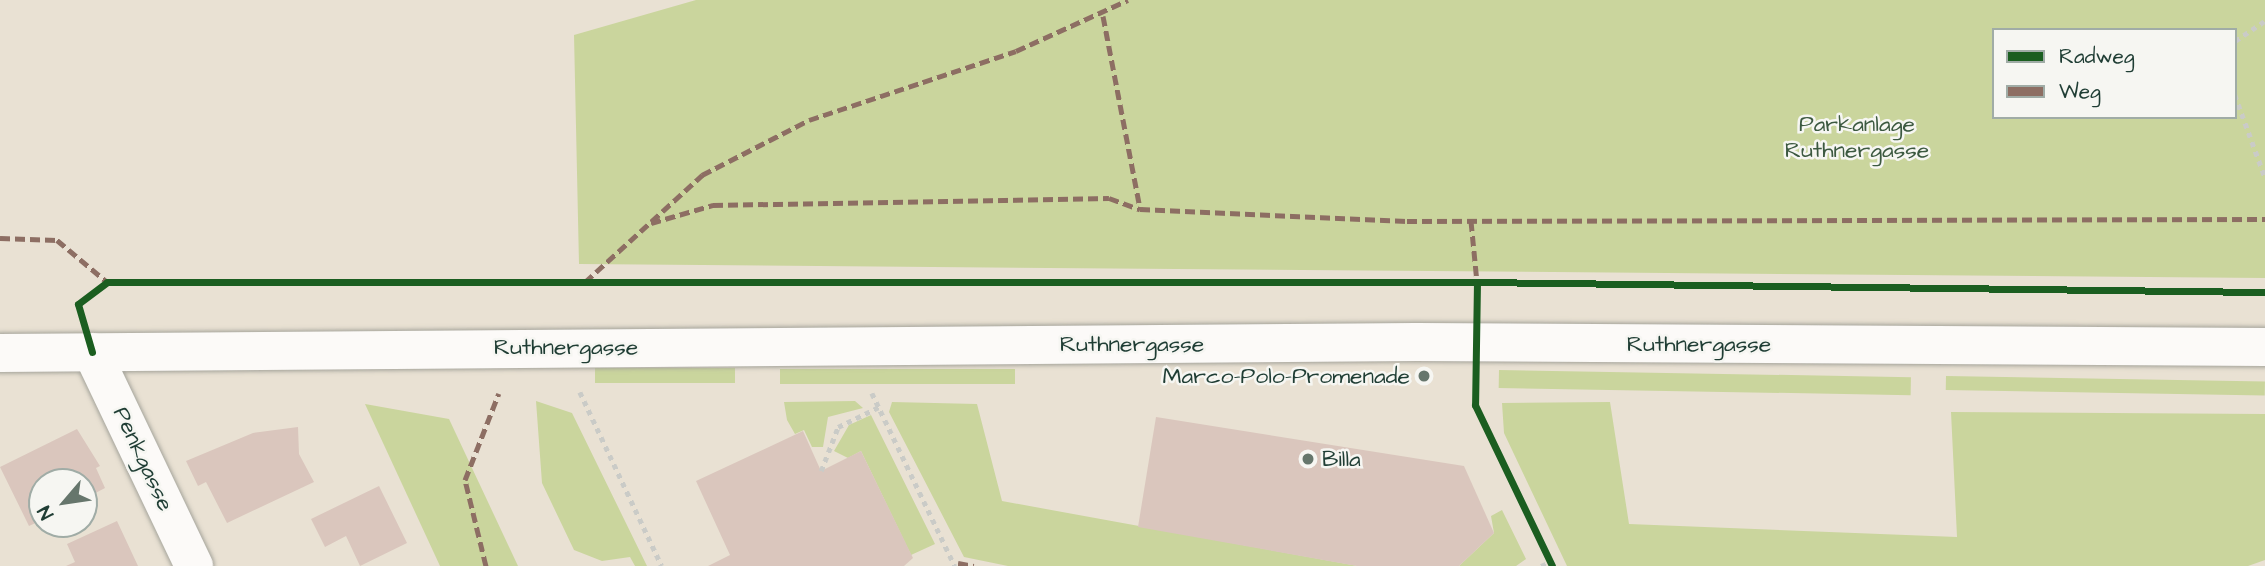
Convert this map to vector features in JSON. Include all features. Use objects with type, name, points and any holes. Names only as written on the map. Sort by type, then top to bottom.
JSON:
[{"type":"street","name":"Ruthnergasse","points":[[0,353],[1402,342],[2265,347]]},
{"type":"street","name":"Penkgasse","points":[[92,352],[194,566]]},
{"type":"path","points":[[2237,40],[2265,21]]},
{"type":"path","points":[[2237,100],[2265,177]]},
{"type":"path","points":[[580,392],[662,566]]},
{"type":"path","points":[[872,393],[955,566]]},
{"type":"path","points":[[821,471],[838,427],[878,407]]},
{"type":"path","points":[[1541,566],[1551,564],[1544,550]]},
{"type":"green space","name":"Parkanlage Ruthnergasse","points":[[696,0],[2265,0],[2265,278],[579,264],[574,35]]},
{"type":"green space","points":[[595,368],[735,368],[735,383],[595,383]]},
{"type":"green space","points":[[780,369],[1015,369],[1015,384],[780,384]]},
{"type":"green space","points":[[1499,370],[1911,377],[1911,395],[1499,388]]},
{"type":"green space","points":[[1946,376],[2265,382],[2265,396],[1946,390]]},
{"type":"green space","points":[[536,401],[572,413],[647,566],[635,566],[630,557],[602,561],[574,550],[542,483]]},
{"type":"green space","points":[[855,401],[863,408],[828,417],[823,447],[812,447],[804,430],[795,434],[787,420],[784,402]]},
{"type":"green space","points":[[892,402],[977,404],[1002,501],[1358,566],[1008,566],[964,557],[889,412]]},
{"type":"green space","points":[[1610,402],[1629,524],[1957,537],[1951,412],[2265,414],[2265,560],[2248,566],[1567,566],[1504,433],[1502,403]]},
{"type":"green space","points":[[365,404],[449,419],[518,566],[440,566]]},
{"type":"green space","points":[[871,415],[935,544],[911,555],[861,451],[848,458],[834,451],[849,425]]},
{"type":"green space","points":[[1502,510],[1526,559],[1516,566],[1459,566],[1494,533],[1491,516]]},
{"type":"building","points":[[1156,417],[1464,466],[1494,533],[1459,566],[1357,566],[1138,527]]},
{"type":"building","points":[[298,427],[299,454],[314,482],[227,523],[206,482],[198,486],[186,461],[253,433]]},
{"type":"building","points":[[77,429],[100,466],[28,468],[28,524],[0,467]]},
{"type":"building","points":[[803,431],[821,471],[861,451],[913,558],[904,566],[708,566],[730,555],[696,481]]},
{"type":"building","points":[[98,472],[105,488],[98,492]]},
{"type":"building","points":[[379,486],[407,543],[360,566],[346,536],[325,547],[311,519]]},
{"type":"building","points":[[117,521],[138,566],[66,566],[75,562],[67,544],[80,538],[98,538],[98,530]]},
{"type":"marked path","points":[[585,282],[702,175],[809,120],[1016,51],[1128,0]]},
{"type":"marked path","points":[[1103,16],[1140,209],[1407,221],[2265,219]]},
{"type":"marked path","points":[[651,223],[713,205],[1109,198],[1140,209]]},
{"type":"marked path","points":[[1471,221],[1477,282]]},
{"type":"marked path","points":[[0,238],[57,240],[107,282]]},
{"type":"marked path","points":[[486,566],[465,480],[499,393]]},
{"type":"marked path","points":[[958,563],[974,566]]},
{"type":"cycle path","points":[[92,352],[78,304],[107,282],[1477,282],[2265,292]]},
{"type":"cycle path","points":[[1477,282],[1475,405],[1552,566]]},
{"type":"place","name":"Marco-Polo-Promenade","points":[[1424,376]]},
{"type":"place","name":"Billa","points":[[1308,459]]}]
